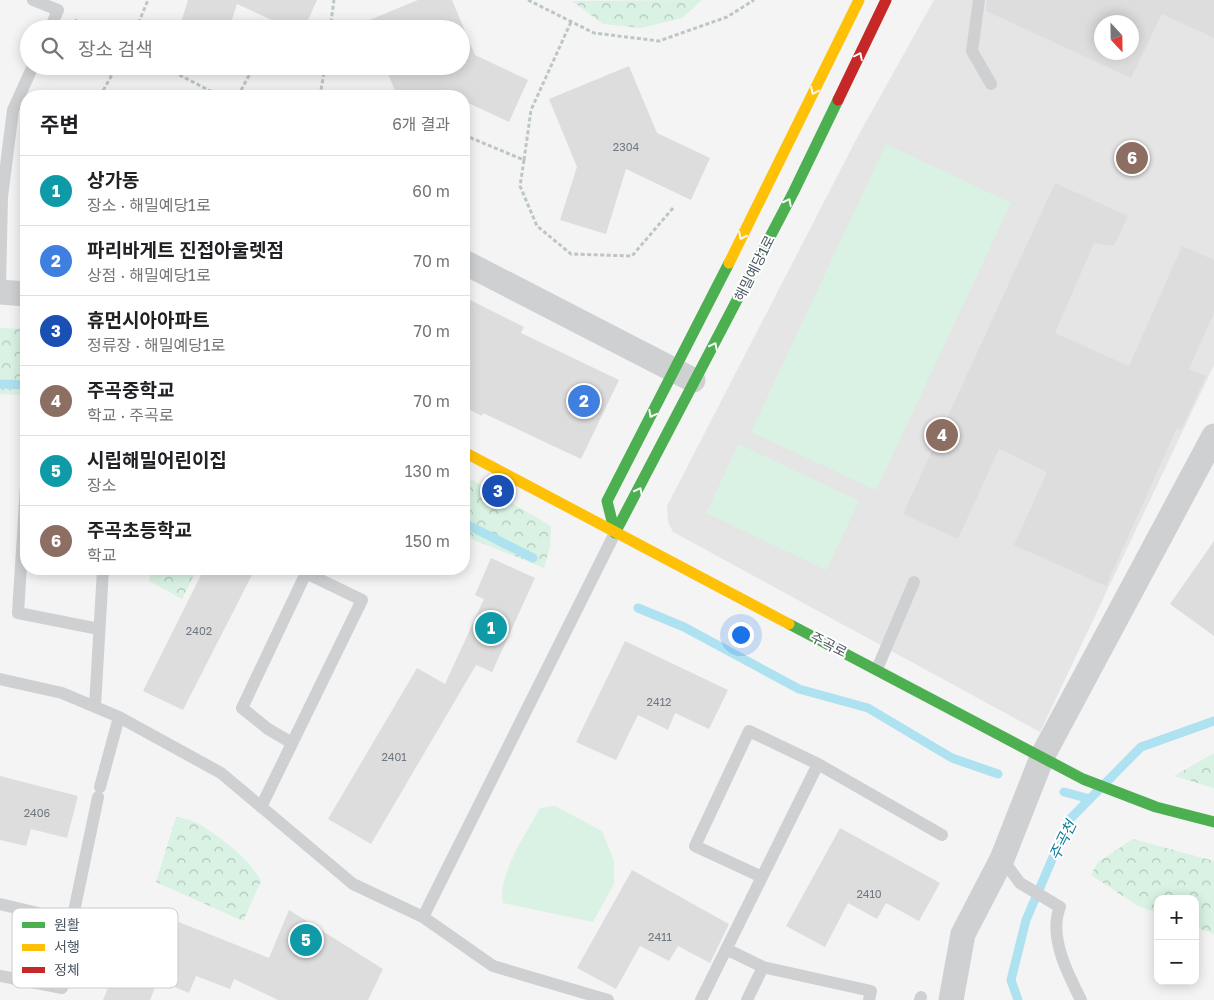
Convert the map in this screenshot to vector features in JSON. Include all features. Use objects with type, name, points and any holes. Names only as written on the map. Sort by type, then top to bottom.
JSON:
[{"type":"street","name":"해밀예당1로","points":[[615,533],[630,508],[685,376],[859,0]]},
{"type":"street","name":"해밀예당1로","points":[[615,533],[607,501],[685,376],[793,192],[886,0]]},
{"type":"street","points":[[470,265],[685,376]]},
{"type":"street","points":[[0,292],[20,294]]},
{"type":"street","points":[[951,1000],[963,934],[1002,860],[1043,755],[1214,436]]},
{"type":"street","points":[[470,455],[615,533]]},
{"type":"street","name":"주곡로","points":[[615,533],[1043,755],[1083,779],[1156,807],[1214,822]]},
{"type":"lane","points":[[33,0],[58,10],[54,20]]},
{"type":"lane","points":[[979,0],[972,51],[991,84]]},
{"type":"lane","points":[[22,90],[29,75]]},
{"type":"lane","points":[[0,286],[2,197],[13,110],[20,95]]},
{"type":"lane","points":[[423,917],[615,533]]},
{"type":"lane","points":[[20,575],[18,613],[99,629]]},
{"type":"lane","points":[[94,706],[103,575]]},
{"type":"lane","points":[[292,743],[268,729],[242,708],[305,575]]},
{"type":"lane","points":[[261,807],[362,600],[312,575]]},
{"type":"lane","points":[[877,669],[914,582]]},
{"type":"lane","points":[[0,679],[62,693],[120,716],[222,773],[353,884],[423,917],[493,966],[608,1000]]},
{"type":"lane","points":[[75,908],[99,792],[120,716]]},
{"type":"lane","points":[[762,877],[695,846],[749,731],[818,764],[942,835]]},
{"type":"lane","points":[[700,1000],[818,764]]},
{"type":"lane","points":[[1002,860],[1020,883],[1060,907],[1056,916],[1061,960],[1081,1000]]},
{"type":"lane","points":[[0,904],[17,908]]},
{"type":"lane","points":[[726,949],[763,967],[871,991],[869,1000]]},
{"type":"lane","points":[[747,1000],[763,967]]},
{"type":"path","points":[[140,20],[148,0]]},
{"type":"path","points":[[331,20],[334,0]]},
{"type":"path","points":[[528,0],[594,33],[659,41],[727,17],[753,0]]},
{"type":"path","points":[[571,22],[531,110],[520,186],[537,226],[571,254],[632,256],[673,208]]},
{"type":"path","points":[[103,90],[112,75]]},
{"type":"path","points":[[179,75],[208,90]]},
{"type":"path","points":[[241,90],[249,75]]},
{"type":"path","points":[[321,90],[324,75]]},
{"type":"path","points":[[470,138],[524,160]]},
{"type":"shaded area","points":[[934,0],[1214,0],[1214,365],[1040,732],[673,532],[668,522],[667,506],[858,136]]},
{"type":"green space","points":[[702,0],[682,18],[641,28],[603,24],[572,1]]},
{"type":"green space","points":[[886,144],[1011,203],[876,490],[751,432]]},
{"type":"green space","points":[[0,328],[20,329],[20,395],[0,394]]},
{"type":"green space","points":[[739,444],[859,501],[826,570],[706,513]]},
{"type":"green space","points":[[470,479],[551,526],[550,546],[544,568],[470,538]]},
{"type":"green space","points":[[150,575],[194,575],[182,599],[149,581]]},
{"type":"green space","points":[[1214,753],[1214,788],[1174,776]]},
{"type":"green space","points":[[555,806],[602,831],[614,861],[614,884],[593,922],[503,903],[504,880],[514,854],[540,808]]},
{"type":"green space","points":[[176,817],[193,821],[212,833],[241,856],[256,873],[261,881],[243,921],[156,882]]},
{"type":"green space","points":[[1133,839],[1214,861],[1214,934],[1199,928],[1199,895],[1154,895],[1154,912],[1138,906],[1091,875],[1098,862]]},
{"type":"building","points":[[188,0],[317,0],[308,20],[272,20],[237,4],[232,20],[182,20]]},
{"type":"building","points":[[418,0],[452,0],[460,20],[369,20]]},
{"type":"building","points":[[987,0],[1214,0],[1214,38],[1162,14],[1131,78],[986,11]]},
{"type":"building","points":[[470,43],[475,55],[528,80],[509,122],[470,104],[470,90],[395,90],[389,75],[470,75]]},
{"type":"building","points":[[629,66],[657,133],[710,158],[691,200],[626,169],[606,234],[560,220],[577,167],[549,99]]},
{"type":"building","points":[[1055,183],[1128,216],[1114,246],[1094,243],[1055,333],[1129,366],[1182,246],[1214,260],[1214,313],[1189,369],[1206,376],[1181,430],[1177,428],[1106,586],[1014,545],[1047,472],[999,449],[958,539],[903,514]]},
{"type":"building","points":[[470,300],[524,327],[521,333],[619,380],[581,459],[483,413],[482,416],[470,410]]},
{"type":"building","points":[[1214,541],[1214,636],[1170,604]]},
{"type":"building","points":[[491,558],[535,578],[492,672],[476,665],[371,844],[328,819],[417,668],[445,684],[484,599],[475,595]]},
{"type":"building","points":[[201,575],[252,575],[183,710],[143,691]]},
{"type":"building","points":[[625,641],[728,690],[709,729],[675,713],[668,730],[638,715],[616,760],[576,742]]},
{"type":"building","points":[[0,776],[78,796],[67,838],[31,829],[26,846],[0,840]]},
{"type":"building","points":[[840,828],[940,883],[919,921],[886,903],[877,919],[848,903],[825,947],[786,926]]},
{"type":"building","points":[[632,870],[729,924],[710,963],[678,946],[669,961],[640,946],[616,989],[577,968]]},
{"type":"building","points":[[289,910],[383,969],[368,1000],[278,1000],[234,979],[230,989],[196,976],[189,993],[177,988],[178,922],[269,958]]},
{"type":"building","points":[[108,988],[155,988],[150,1000],[103,1000]]},
{"type":"waterway","points":[[0,384],[20,385]]},
{"type":"waterway","points":[[470,526],[533,558]]},
{"type":"waterway","points":[[638,608],[684,627],[799,689],[868,708],[952,758],[998,774]]},
{"type":"waterway","name":"주곡천","points":[[1018,1000],[1011,980],[1026,920],[1069,820],[1141,747],[1214,721]]},
{"type":"waterway","points":[[1064,792],[1090,799]]},
{"type":"traffic: fast","points":[[615,533],[793,193],[838,100]]},
{"type":"traffic: fast","points":[[615,533],[607,501],[729,263]]},
{"type":"traffic: fast","points":[[789,624],[1083,779],[1156,807],[1214,822]]},
{"type":"traffic: slow","points":[[729,263],[859,0]]},
{"type":"traffic: slow","points":[[470,455],[789,624]]},
{"type":"traffic: jam","points":[[838,100],[886,0]]},
{"type":"place","name":"주곡초등학교","points":[[1132,158]]},
{"type":"place","name":"파리바게트 진접아울렛점","points":[[584,401]]},
{"type":"place","name":"주곡중학교","points":[[942,435]]},
{"type":"place","name":"휴먼시아아파트","points":[[498,491]]},
{"type":"place","name":"상가동","points":[[491,628]]},
{"type":"place","name":"시립해밀어린이집","points":[[306,940]]}]
